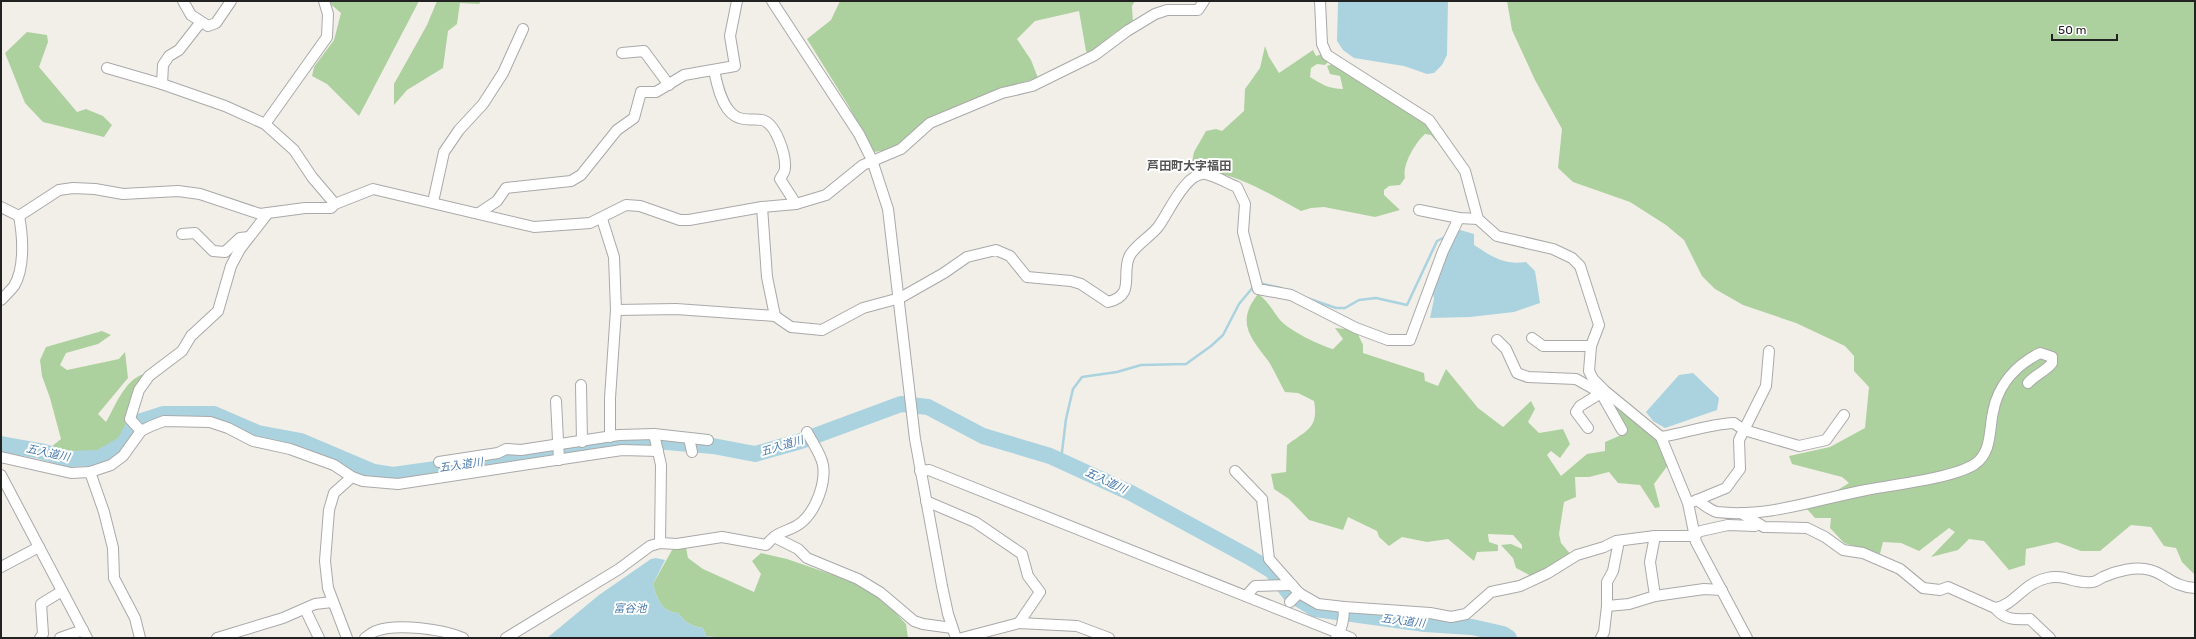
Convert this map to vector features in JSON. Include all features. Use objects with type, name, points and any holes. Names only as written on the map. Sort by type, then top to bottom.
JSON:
[{"type":"street","points":[[183,1],[192,15],[200,23],[208,26],[216,23],[231,1]]},
{"type":"street","points":[[265,124],[327,37],[328,14],[324,1]]},
{"type":"street","points":[[479,213],[497,202],[506,188],[571,181],[576,178],[617,130],[634,118],[641,92],[656,92],[684,75],[735,66],[730,36],[737,1]]},
{"type":"street","points":[[772,1],[859,134],[872,160],[888,209],[900,298],[909,396],[920,471],[942,586],[952,628],[956,638]]},
{"type":"street","points":[[19,216],[59,190],[73,188],[95,189],[123,194],[178,191],[200,194],[260,214],[305,208],[331,208],[335,204],[373,189],[534,227],[590,223],[626,205],[640,206],[680,220],[689,220],[762,207],[796,204],[826,195],[872,160],[901,149],[930,122],[1002,93],[1032,86],[1080,61],[1095,56],[1127,31],[1156,14],[1167,10],[1198,10],[1204,1]]},
{"type":"street","points":[[1320,1],[1322,44],[1326,55],[1429,120],[1465,171],[1478,219],[1497,236],[1553,249],[1572,258],[1580,266],[1599,325],[1591,346],[1589,371],[1603,392],[1622,430]]},
{"type":"street","points":[[162,84],[163,65],[169,56],[179,50],[200,23]]},
{"type":"street","points":[[433,202],[444,152],[459,130],[483,104],[503,73],[523,29]]},
{"type":"street","points":[[622,53],[644,51],[669,85]]},
{"type":"street","points":[[107,68],[162,84],[225,106],[265,124],[294,150],[312,177],[335,204]]},
{"type":"street","points":[[714,70],[718,88],[735,116],[748,121],[761,120],[770,124],[775,131],[785,168],[780,179],[796,204]]},
{"type":"street","points":[[616,310],[676,309],[775,316],[791,327],[822,330],[862,308],[900,298],[944,274],[967,257],[996,250],[1010,256],[1027,276],[1071,281],[1081,284],[1108,302],[1117,300],[1125,289],[1128,279],[1126,265],[1130,254],[1158,227],[1177,195],[1196,176],[1205,174],[1237,187],[1245,204],[1243,232],[1258,289],[1291,295],[1356,328],[1388,340],[1410,340],[1443,250],[1459,218]]},
{"type":"street","points":[[762,207],[767,277],[775,316]]},
{"type":"street","points":[[1,208],[19,216]]},
{"type":"street","points":[[1419,210],[1459,218],[1478,219]]},
{"type":"street","points":[[141,431],[130,419],[139,390],[149,376],[182,351],[191,336],[218,312],[231,266],[249,237],[268,213]]},
{"type":"street","points":[[1,300],[13,287],[20,272],[22,230],[19,216]]},
{"type":"street","points":[[602,218],[614,257],[616,310],[610,398],[615,436],[622,450]]},
{"type":"street","points":[[182,234],[195,233],[213,251],[225,252],[240,238],[249,237]]},
{"type":"street","points":[[1532,338],[1543,346],[1591,346]]},
{"type":"street","points":[[1497,340],[1506,349],[1517,373],[1528,377],[1576,379],[1603,392],[1661,437],[1693,502],[1696,542],[1747,638]]},
{"type":"street","points":[[1693,502],[1726,488],[1740,470],[1739,440],[1766,386],[1769,351]]},
{"type":"street","points":[[1693,502],[1715,512],[1741,513],[1800,505],[1846,493],[1958,472],[1975,464],[1985,453],[1988,444],[1993,410],[2000,389],[2009,376],[2040,353],[2052,357],[2052,363],[2049,367],[2036,374],[2028,383]]},
{"type":"street","points":[[581,385],[582,442]]},
{"type":"street","points":[[1588,428],[1576,412],[1580,406],[1603,392]]},
{"type":"street","points":[[556,401],[557,446],[559,460]]},
{"type":"street","points":[[1661,437],[1689,432],[1715,424],[1734,423],[1744,430],[1799,446],[1826,440],[1844,415]]},
{"type":"street","points":[[1,457],[71,473],[90,472],[111,465],[123,456],[141,431],[164,421],[210,422],[228,428],[253,441],[290,449],[334,465],[352,477],[363,481],[398,484],[622,450],[658,451]]},
{"type":"street","points":[[506,638],[619,569],[650,546],[660,543],[677,544],[722,537],[766,545],[774,537],[803,522],[819,494],[823,479],[823,465],[807,432]]},
{"type":"street","points":[[654,434],[661,465],[660,543]]},
{"type":"street","points":[[439,462],[498,453],[506,449],[521,450],[557,446],[615,436],[654,434],[708,440]]},
{"type":"street","points":[[689,438],[692,452]]},
{"type":"street","points":[[920,471],[929,470],[1246,596],[1338,636],[1351,638]]},
{"type":"street","points":[[1235,471],[1262,499],[1269,559],[1299,593],[1318,604],[1344,607],[1430,613],[1451,617],[1466,614],[1491,592],[1520,586],[1548,573],[1577,554],[1619,541],[1655,536],[1695,535],[1701,531],[1728,525],[1757,525]]},
{"type":"street","points":[[90,472],[104,512],[113,548],[114,578],[135,618],[140,638]]},
{"type":"street","points":[[1,475],[85,634],[60,638]]},
{"type":"street","points":[[347,638],[332,602],[328,588],[325,562],[329,510],[334,493],[352,477]]},
{"type":"street","points":[[926,501],[975,522],[1022,554],[1028,576],[1040,592],[1019,623]]},
{"type":"street","points":[[1741,513],[1757,525],[1764,527],[1806,528],[1825,537],[1843,550],[1863,553],[1900,569],[1923,588],[1940,590],[1948,586],[1995,608],[2002,616],[2013,620],[2030,619],[2050,638]]},
{"type":"street","points":[[1655,536],[1650,562],[1655,596]]},
{"type":"street","points":[[774,537],[798,549],[807,558],[858,579],[881,593],[914,620],[923,624],[952,628]]},
{"type":"street","points":[[1601,638],[1604,632],[1607,606],[1607,582],[1613,570],[1619,541]]},
{"type":"street","points":[[1,567],[39,547]]},
{"type":"street","points":[[1995,608],[2004,607],[2026,587],[2036,581],[2062,576],[2075,581],[2094,582],[2102,577],[2130,569],[2151,570],[2173,583],[2195,588]]},
{"type":"street","points":[[1246,596],[1255,586],[1277,587],[1292,585]]},
{"type":"street","points":[[1607,606],[1629,604],[1655,596],[1704,588],[1722,590]]},
{"type":"street","points":[[40,638],[43,634],[41,604],[62,591]]},
{"type":"street","points":[[1290,602],[1299,593]]},
{"type":"street","points":[[217,638],[283,618],[316,604],[332,602]]},
{"type":"street","points":[[1338,636],[1344,620],[1344,607]]},
{"type":"street","points":[[305,609],[319,638]]},
{"type":"street","points":[[962,638],[1019,623],[1077,626],[1106,637]]},
{"type":"street","points":[[365,638],[376,631],[398,628],[427,629],[463,638]]},
{"type":"green space","points":[[327,1],[419,1],[359,116],[327,84],[312,76],[314,67],[334,40],[341,13]]},
{"type":"green space","points":[[437,1],[481,1],[479,4],[460,3],[457,24],[448,31],[443,68],[407,90],[394,105],[394,84],[427,25]]},
{"type":"green space","points":[[840,1],[1135,1],[1132,6],[1133,23],[1114,33],[1089,54],[1086,51],[1079,11],[1035,21],[1017,39],[1031,60],[1038,78],[1006,87],[948,112],[892,150],[873,152],[848,105],[807,39],[831,20]]},
{"type":"green space","points":[[1507,1],[2195,1],[2195,575],[2182,562],[2176,548],[2164,546],[2151,527],[2131,525],[2100,551],[2081,551],[2057,542],[2026,549],[2025,565],[2009,570],[1984,541],[1969,539],[1958,550],[1931,557],[1955,532],[1949,528],[1919,551],[1901,543],[1883,542],[1880,554],[1844,543],[1830,528],[1831,518],[1815,518],[1807,509],[1849,483],[1842,477],[1792,464],[1789,456],[1830,447],[1865,428],[1869,387],[1854,371],[1854,356],[1845,346],[1796,323],[1743,305],[1715,289],[1702,276],[1684,240],[1666,225],[1630,202],[1573,182],[1558,168],[1562,129],[1535,80],[1512,30]]},
{"type":"green space","points":[[27,32],[47,35],[48,42],[39,67],[77,112],[86,109],[103,116],[112,125],[104,137],[43,122],[25,103],[5,53]]},
{"type":"green space","points":[[1265,46],[1269,57],[1279,73],[1313,50],[1316,56],[1322,54],[1329,61],[1325,65],[1317,64],[1311,68],[1310,77],[1325,86],[1343,89],[1340,76],[1330,74],[1327,66],[1332,64],[1390,96],[1429,127],[1440,139],[1436,141],[1431,135],[1425,134],[1410,154],[1405,167],[1405,178],[1400,185],[1389,186],[1384,190],[1384,195],[1400,210],[1375,217],[1324,207],[1311,208],[1301,211],[1238,179],[1211,172],[1197,171],[1192,162],[1194,152],[1206,131],[1216,129],[1222,131],[1244,111],[1245,89],[1260,68]]},
{"type":"green space","points":[[1258,294],[1268,303],[1280,320],[1297,333],[1320,344],[1333,349],[1343,339],[1335,328],[1356,330],[1363,345],[1363,353],[1424,373],[1425,381],[1438,386],[1446,369],[1478,408],[1503,427],[1531,401],[1535,409],[1528,422],[1539,433],[1563,429],[1570,444],[1560,458],[1551,451],[1547,455],[1561,476],[1587,454],[1605,451],[1605,442],[1619,436],[1627,430],[1611,402],[1665,447],[1671,461],[1654,484],[1660,507],[1655,508],[1640,485],[1618,483],[1609,472],[1589,477],[1575,477],[1576,497],[1564,502],[1559,534],[1561,543],[1572,556],[1533,577],[1516,568],[1513,558],[1501,545],[1511,544],[1522,549],[1522,545],[1513,535],[1488,534],[1489,542],[1498,545],[1498,551],[1477,552],[1474,561],[1448,539],[1427,542],[1402,537],[1389,546],[1379,537],[1377,531],[1348,517],[1343,530],[1309,520],[1289,499],[1274,489],[1271,474],[1286,472],[1287,445],[1310,428],[1315,417],[1314,401],[1298,393],[1285,392],[1269,362],[1252,338],[1248,330],[1247,313]]},
{"type":"green space","points":[[102,331],[111,335],[98,344],[66,353],[60,365],[67,370],[119,359],[125,352],[128,378],[98,414],[106,422],[122,392],[128,385],[140,375],[148,373],[125,426],[125,438],[120,450],[98,463],[81,465],[56,457],[51,447],[61,439],[50,398],[42,376],[40,360],[46,347]]},
{"type":"green space","points":[[686,547],[688,558],[703,569],[754,592],[761,574],[752,561],[761,553],[787,559],[848,580],[880,596],[906,624],[908,638],[723,638],[706,636],[703,628],[689,624],[678,613],[667,610],[658,599],[653,584],[672,550]]},
{"type":"water","points":[[1338,1],[1448,1],[1447,55],[1442,65],[1434,73],[1427,74],[1404,66],[1354,58],[1343,50],[1337,41]]},
{"type":"water","points":[[1457,229],[1474,234],[1474,245],[1498,259],[1518,263],[1526,262],[1535,271],[1540,303],[1514,312],[1470,317],[1430,318],[1434,299],[1432,290]]},
{"type":"water","points":[[1693,373],[1719,398],[1717,410],[1665,428],[1653,421],[1646,412],[1679,375]]},
{"type":"water","name":"富谷池","points":[[656,558],[665,560],[653,584],[658,599],[664,607],[667,610],[678,613],[689,624],[703,628],[706,636],[722,638],[547,638],[599,595],[651,559]]},
{"type":"waterway","points":[[1304,297],[1336,308],[1345,308],[1359,300],[1376,298],[1407,305],[1437,241],[1447,236]]},
{"type":"waterway","points":[[1259,283],[1281,288]]},
{"type":"waterway","points":[[1061,460],[1066,419],[1073,389],[1082,377],[1117,372],[1141,365],[1186,364],[1211,346],[1223,335],[1239,304],[1254,286]]},
{"type":"waterway","name":"五入道川","points":[[1,444],[40,451],[69,459],[99,458],[124,444],[135,423],[163,414],[214,414],[258,433],[301,441],[374,472],[393,475],[643,440],[713,446],[755,454],[801,441],[901,404],[928,407],[983,436],[1050,456],[1131,493],[1272,571],[1290,594],[1315,609],[1425,624],[1472,627],[1503,634],[1509,638]]},
{"type":"district","name":"芦田町大字福田","points":[[1189,166]]}]
